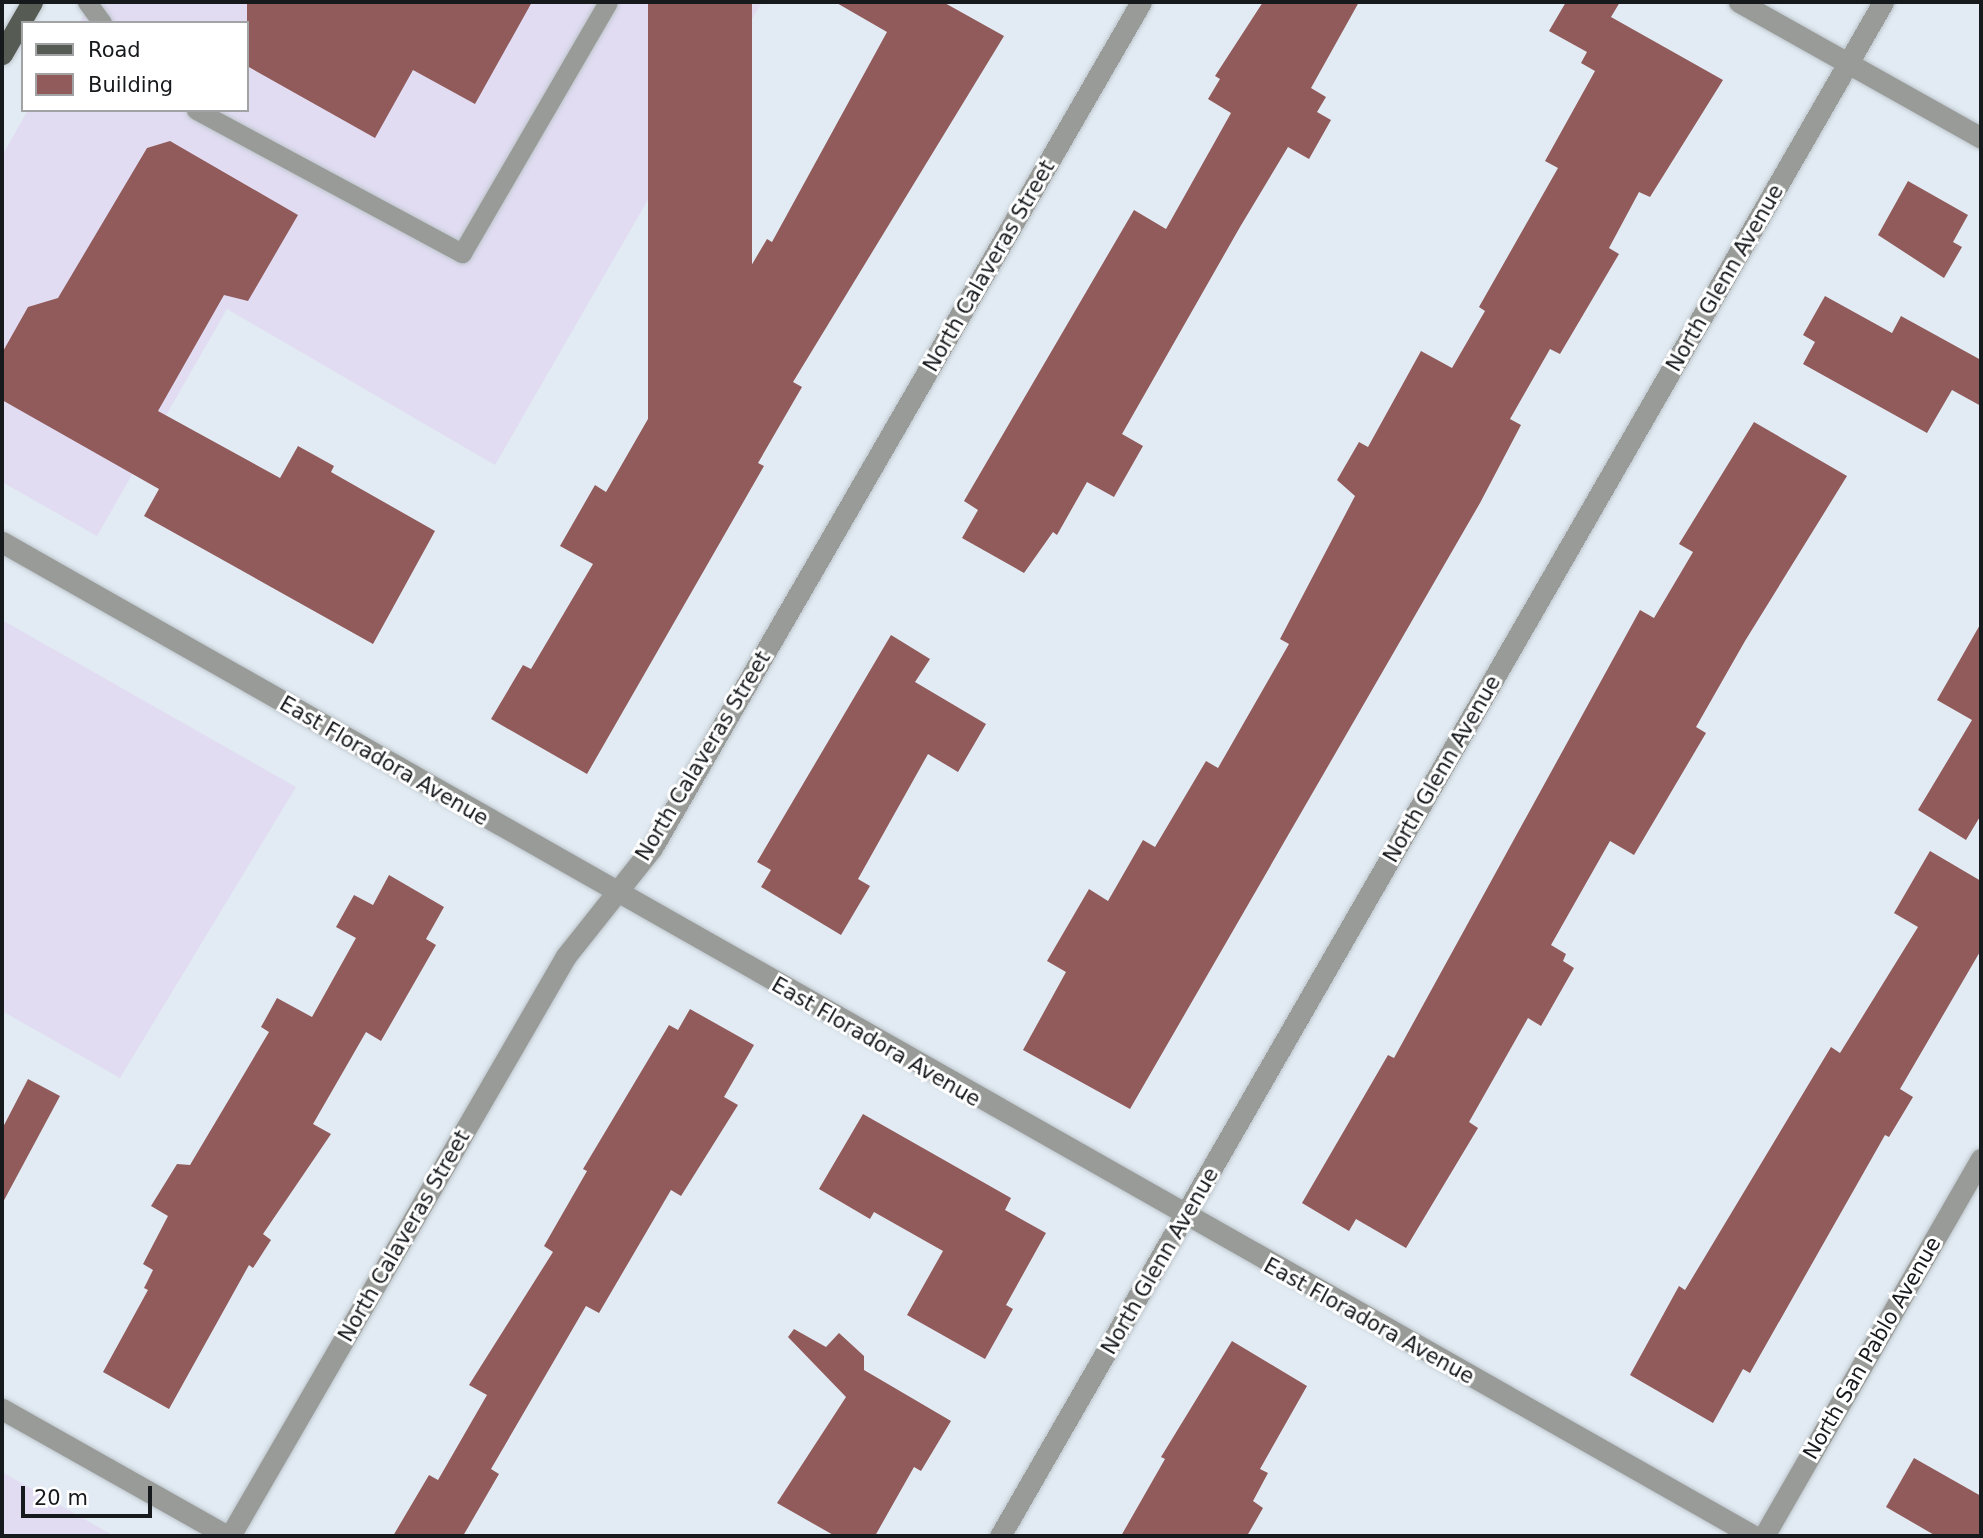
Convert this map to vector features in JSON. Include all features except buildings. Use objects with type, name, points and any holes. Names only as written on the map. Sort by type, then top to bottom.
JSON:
[{"type":"main road","points":[[21,21],[32,2]]},
{"type":"main road","points":[[2,54],[21,21]]},
{"type":"street","name":"North Calaveras Street","points":[[228,1536],[566,956],[652,848],[1141,2]]},
{"type":"street","points":[[1739,2],[1981,138]]},
{"type":"street","name":"North Glenn Avenue","points":[[1000,1536],[1883,2]]},
{"type":"street","name":"East Floradora Avenue","points":[[2,542],[1185,1218],[1754,1536]]},
{"type":"street","name":"North San Pablo Avenue","points":[[1764,1536],[1981,1159]]},
{"type":"street","points":[[2,1409],[228,1536]]},
{"type":"lane","points":[[87,2],[101,21]]},
{"type":"lane","points":[[200,112],[462,253],[608,2]]},
{"type":"shaded area","points":[[91,2],[762,2],[495,465],[227,309],[97,536],[2,482],[2,156],[27,112],[248,112],[248,21],[80,21]]},
{"type":"shaded area","points":[[2,620],[296,787],[120,1078],[2,1011]]},
{"type":"shaded area","points":[[2,1472],[114,1536],[2,1536]]}]
